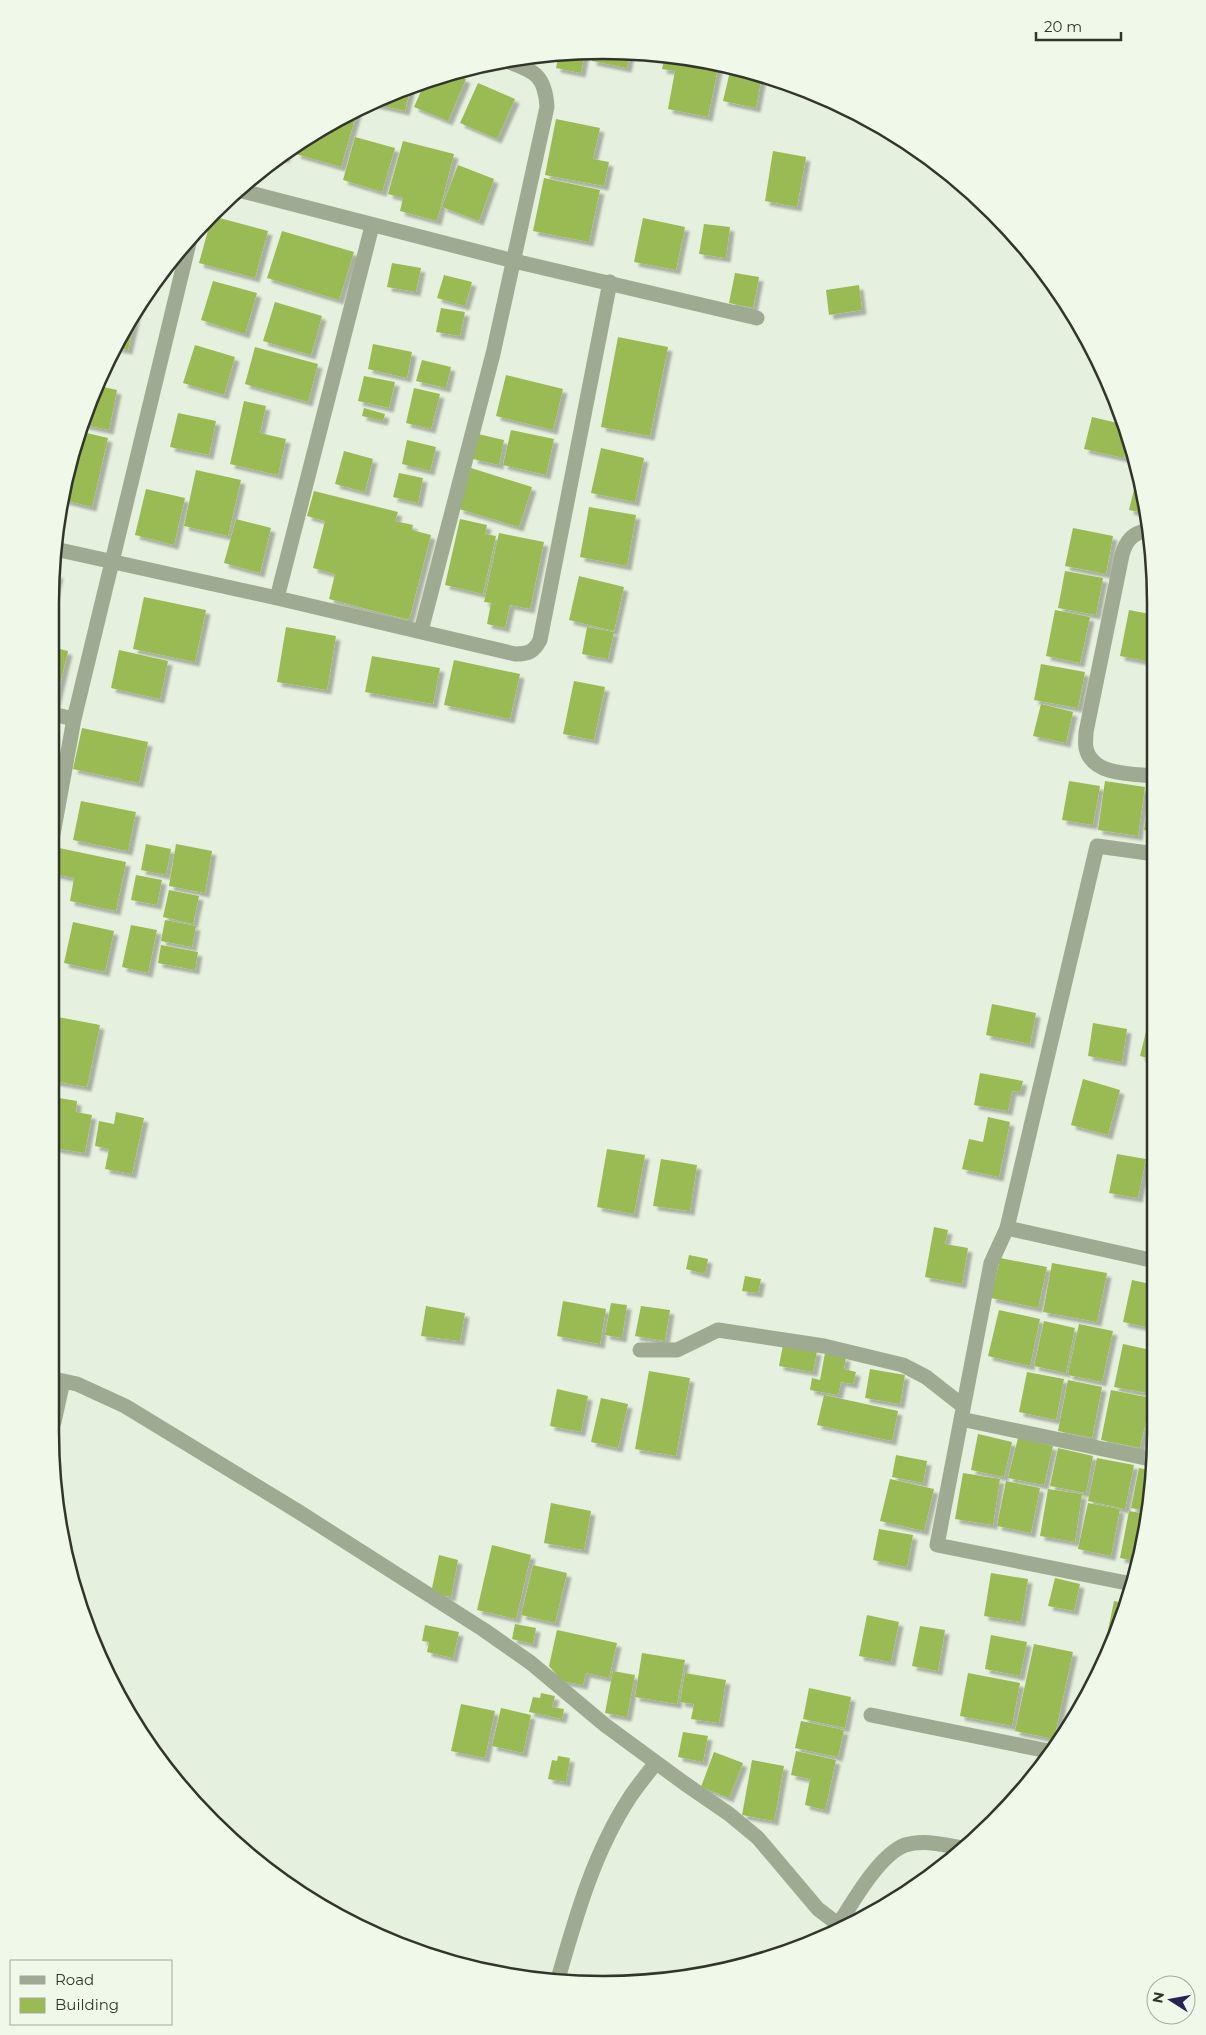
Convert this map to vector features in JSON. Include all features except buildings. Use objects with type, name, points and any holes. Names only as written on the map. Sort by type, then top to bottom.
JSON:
[{"type":"street","points":[[420,631],[493,354],[548,106],[546,88],[538,76],[519,65]]},
{"type":"street","points":[[246,192],[514,261],[757,318]]},
{"type":"street","points":[[277,598],[372,226]]},
{"type":"street","points":[[59,802],[74,719],[187,253]]},
{"type":"street","points":[[61,551],[277,598],[515,654],[526,654],[535,650],[540,640],[610,282]]},
{"type":"street","points":[[1143,532],[1135,534],[1126,543],[1122,556],[1086,732],[1086,749],[1093,762],[1107,770],[1147,775]]},
{"type":"street","points":[[59,716],[74,719]]},
{"type":"street","points":[[1126,1583],[937,1545],[991,1263],[1007,1228],[1097,846],[1147,853]]},
{"type":"street","points":[[1007,1228],[1147,1259]]},
{"type":"street","points":[[640,1350],[677,1350],[718,1330],[824,1346],[903,1365],[926,1377],[962,1413],[1146,1458]]},
{"type":"street","points":[[59,1380],[77,1384],[125,1406],[299,1512],[484,1630],[531,1663],[605,1724],[656,1763],[729,1814],[758,1838],[818,1909],[837,1923]]},
{"type":"street","points":[[871,1715],[1044,1750]]},
{"type":"street","points":[[559,1974],[574,1920],[591,1874],[610,1832],[630,1796],[656,1763]]},
{"type":"street","points":[[844,1920],[875,1870],[904,1846],[933,1843],[955,1847]]}]
